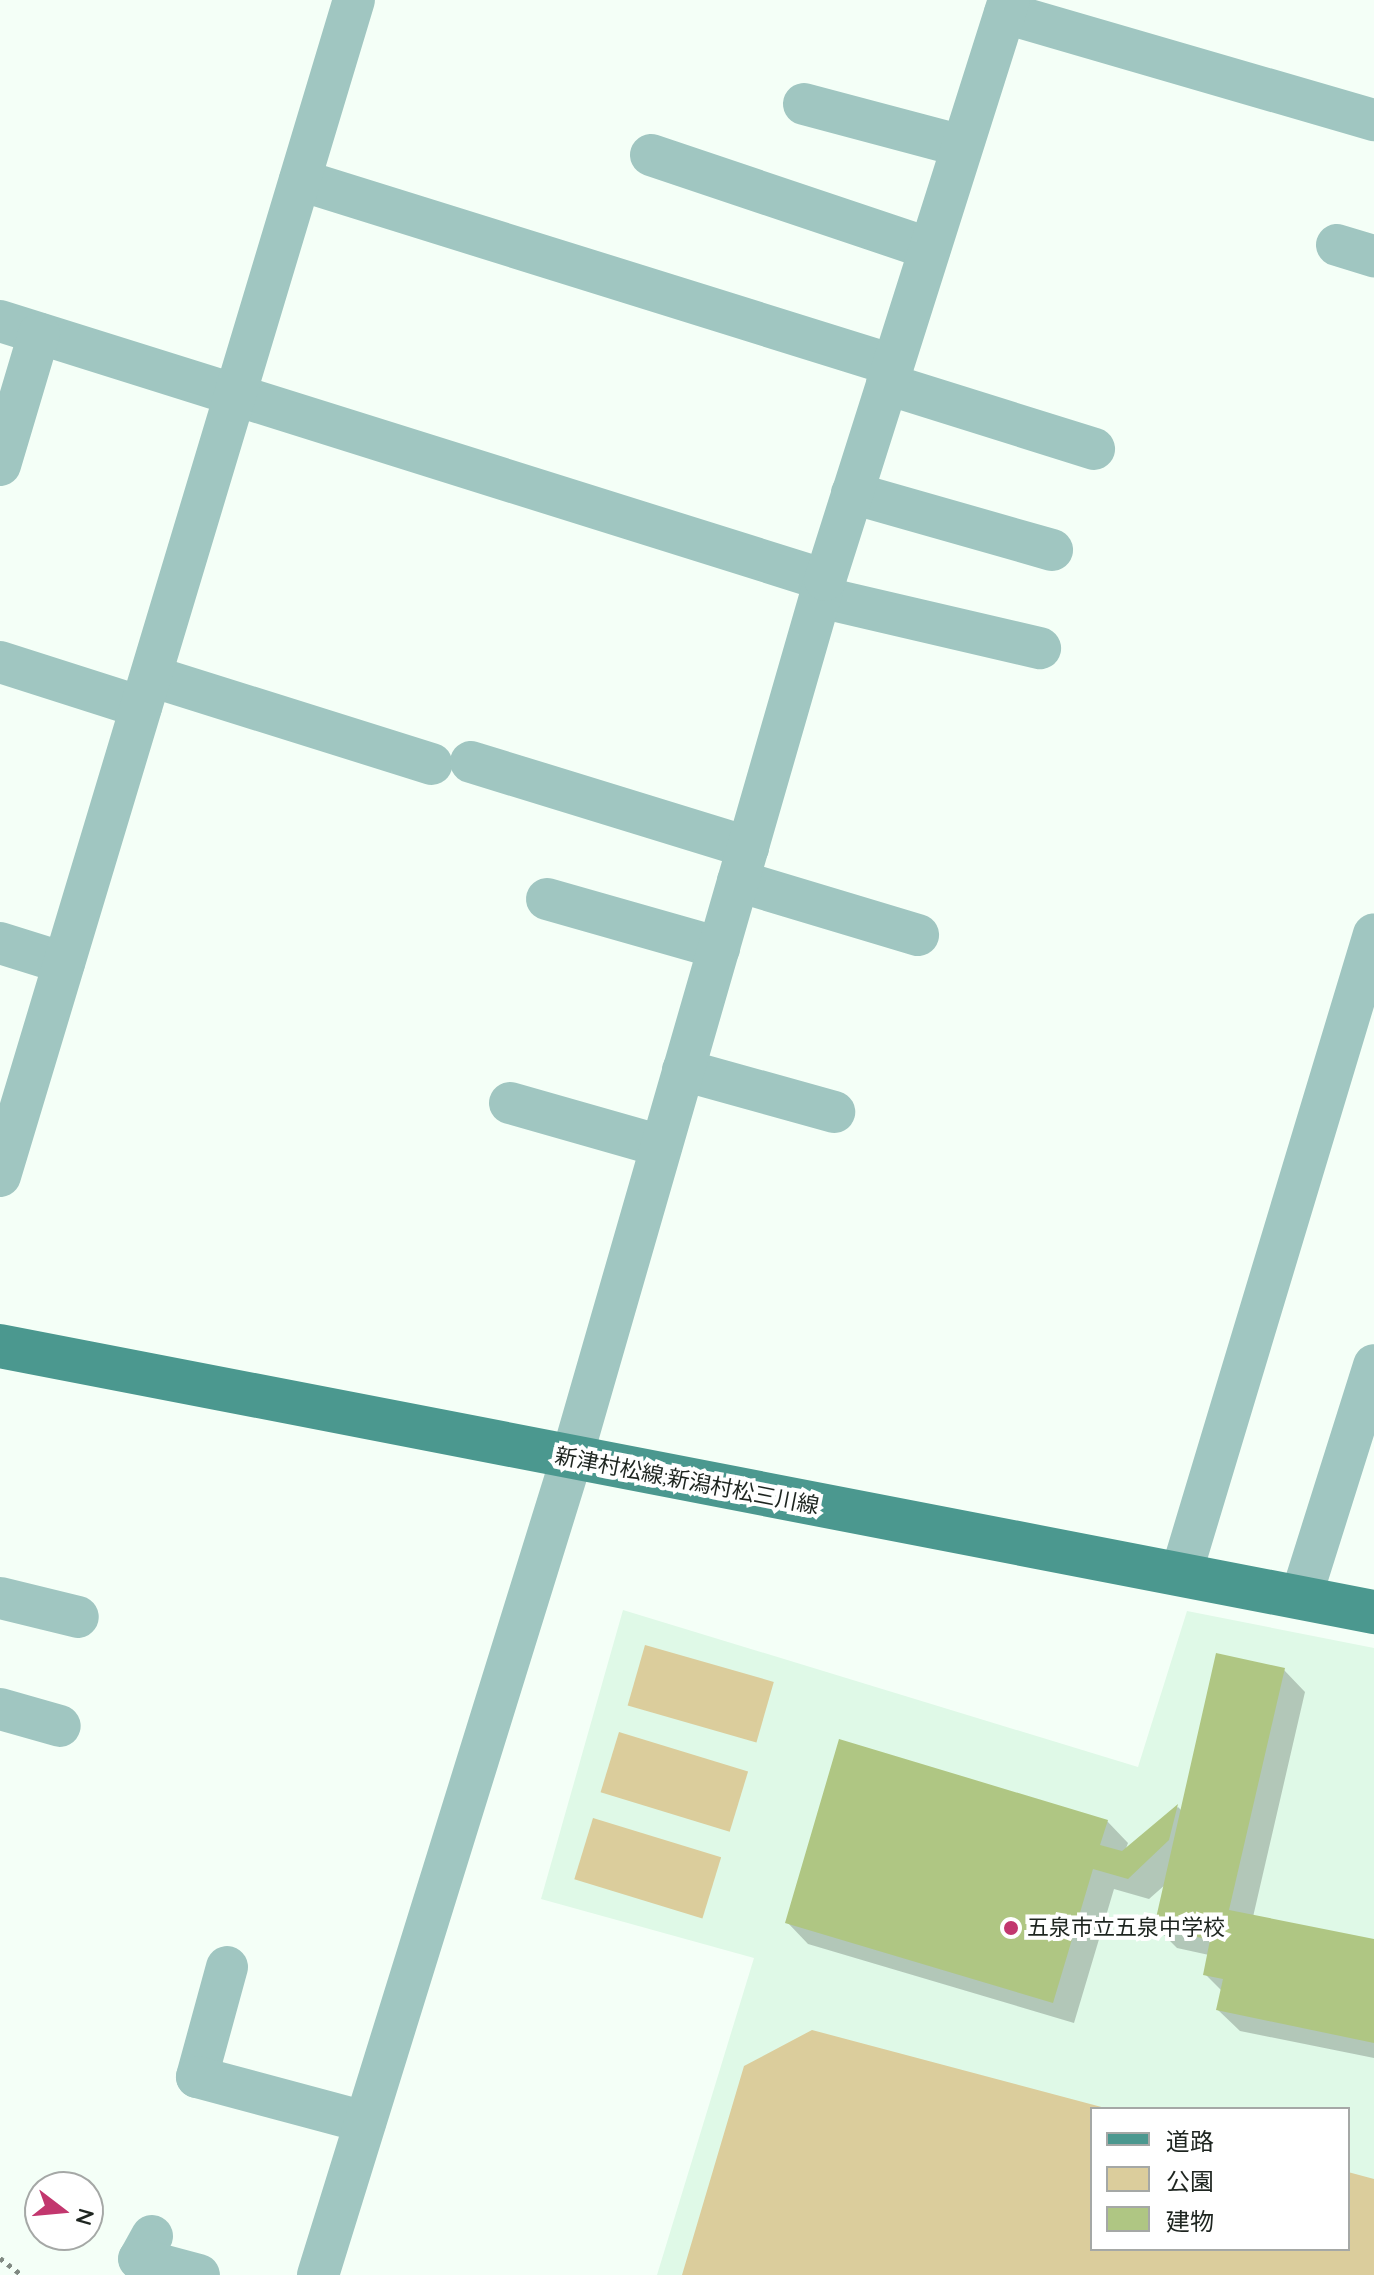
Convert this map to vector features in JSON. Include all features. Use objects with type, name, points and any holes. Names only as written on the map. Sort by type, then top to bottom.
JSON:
[{"type":"main road","name":"新津村松線;新潟村松三川線","points":[[0,1346],[571,1460],[1374,1612]]},
{"type":"street","points":[[0,1176],[354,0]]},
{"type":"street","points":[[318,2275],[571,1460],[822,588],[1007,6],[1374,120]]},
{"type":"street","points":[[804,104],[962,146]]},
{"type":"street","points":[[651,155],[930,249]]},
{"type":"street","points":[[300,180],[890,374],[1094,449]]},
{"type":"street","points":[[0,465],[19,328],[822,588],[1040,648]]},
{"type":"street","points":[[852,493],[1052,550]]},
{"type":"street","points":[[0,662],[146,692],[451,763],[743,864],[918,935]]},
{"type":"street","points":[[547,899],[719,948]]},
{"type":"street","points":[[1181,1574],[1374,934]]},
{"type":"street","points":[[0,943],[64,963]]},
{"type":"street","points":[[683,1070],[834,1112]]},
{"type":"street","points":[[510,1103],[661,1146]]},
{"type":"street","points":[[1301,1597],[1374,1365]]},
{"type":"street","points":[[0,1598],[78,1617]]},
{"type":"street","points":[[0,1709],[60,1726]]},
{"type":"street","points":[[227,1967],[197,2077],[365,2122]]},
{"type":"street","points":[[152,2236],[139,2259],[199,2275]]},
{"type":"path","points":[[0,2258],[22,2275]]},
{"type":"shaded area","name":"五泉市立五泉中学校","points":[[623,1610],[1138,1767],[1187,1611],[1374,1648],[1374,2275],[657,2275],[754,1958],[541,1899]]},
{"type":"green space","points":[[645,1645],[774,1682],[756,1742],[628,1706]]},
{"type":"green space","points":[[619,1732],[748,1771],[730,1832],[601,1792]]},
{"type":"green space","points":[[593,1818],[721,1857],[702,1918],[574,1879]]},
{"type":"green space","points":[[812,2030],[1101,2107],[1090,2107],[1090,2251],[1350,2251],[1350,2173],[1374,2179],[1374,2275],[682,2275],[744,2066]]},
{"type":"building","points":[[1216,1653],[1285,1668],[1229,1910],[1374,1939],[1374,2043],[1216,2010],[1223,1979],[1203,1975],[1210,1940],[1154,1927]]},
{"type":"building","points":[[839,1739],[1108,1820],[1100,1845],[1122,1851],[1178,1804],[1169,1840],[1128,1879],[1093,1869],[1053,2003],[785,1923]]},
{"type":"place","name":"五泉市立五泉中学校","points":[[1011,1928]]}]
